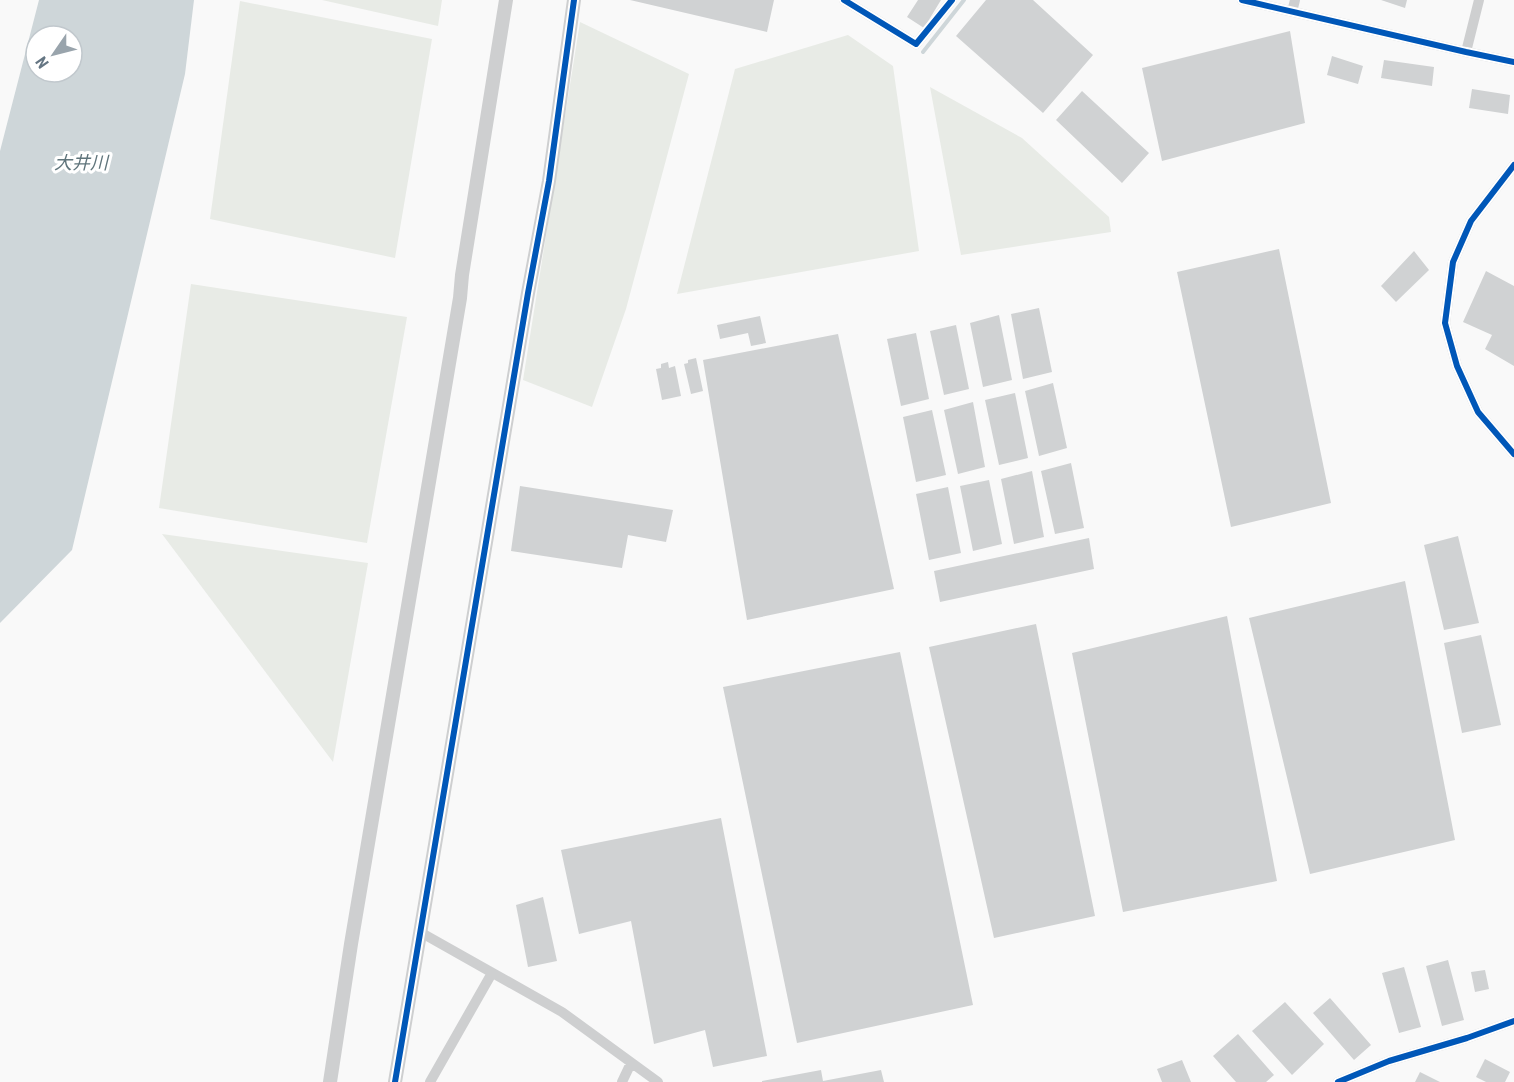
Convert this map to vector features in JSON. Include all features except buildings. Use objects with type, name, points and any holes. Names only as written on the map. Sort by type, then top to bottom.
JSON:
[{"type":"street","points":[[330,1082],[351,944],[460,298],[506,0]]},
{"type":"street","points":[[395,1082],[528,293],[549,181],[574,0]]},
{"type":"street","points":[[844,0],[916,44],[952,0]]},
{"type":"street","points":[[1242,0],[1514,62]]},
{"type":"street","points":[[1292,12],[1295,0]]},
{"type":"street","points":[[1466,52],[1479,0]]},
{"type":"street","points":[[1514,165],[1471,221],[1457,252],[1453,262],[1444,323],[1457,366],[1478,412],[1514,454]]},
{"type":"street","points":[[420,932],[562,1012],[658,1082]]},
{"type":"street","points":[[430,1082],[492,972]]},
{"type":"street","points":[[1338,1082],[1389,1061],[1467,1038],[1514,1021]]},
{"type":"street","points":[[622,1082],[631,1063]]},
{"type":"shaded area","points":[[322,0],[442,0],[438,26]]},
{"type":"shaded area","points":[[240,1],[432,39],[395,258],[210,219]]},
{"type":"shaded area","points":[[580,22],[689,74],[626,309],[592,407],[523,380]]},
{"type":"shaded area","points":[[848,35],[893,66],[919,251],[677,294],[735,69]]},
{"type":"shaded area","points":[[930,87],[1022,138],[1109,217],[1111,232],[961,255]]},
{"type":"shaded area","points":[[191,284],[407,317],[367,543],[159,508]]},
{"type":"shaded area","points":[[162,534],[368,563],[333,762]]},
{"type":"water","name":"大井川","points":[[39,0],[194,0],[185,74],[72,550],[0,623],[0,151],[24,58],[24,84],[84,84],[84,24],[33,24]]},
{"type":"waterway","points":[[923,52],[964,0]]},
{"type":"cycle path","points":[[395,1082],[528,293],[549,181],[574,0]]},
{"type":"cycle path","points":[[844,0],[916,44],[952,0]]},
{"type":"cycle path","points":[[1242,0],[1514,62]]},
{"type":"cycle path","points":[[1514,165],[1471,221],[1453,262],[1445,323],[1457,366],[1478,412],[1514,454]]},
{"type":"cycle path","points":[[1338,1082],[1389,1061],[1467,1038],[1514,1021]]}]
